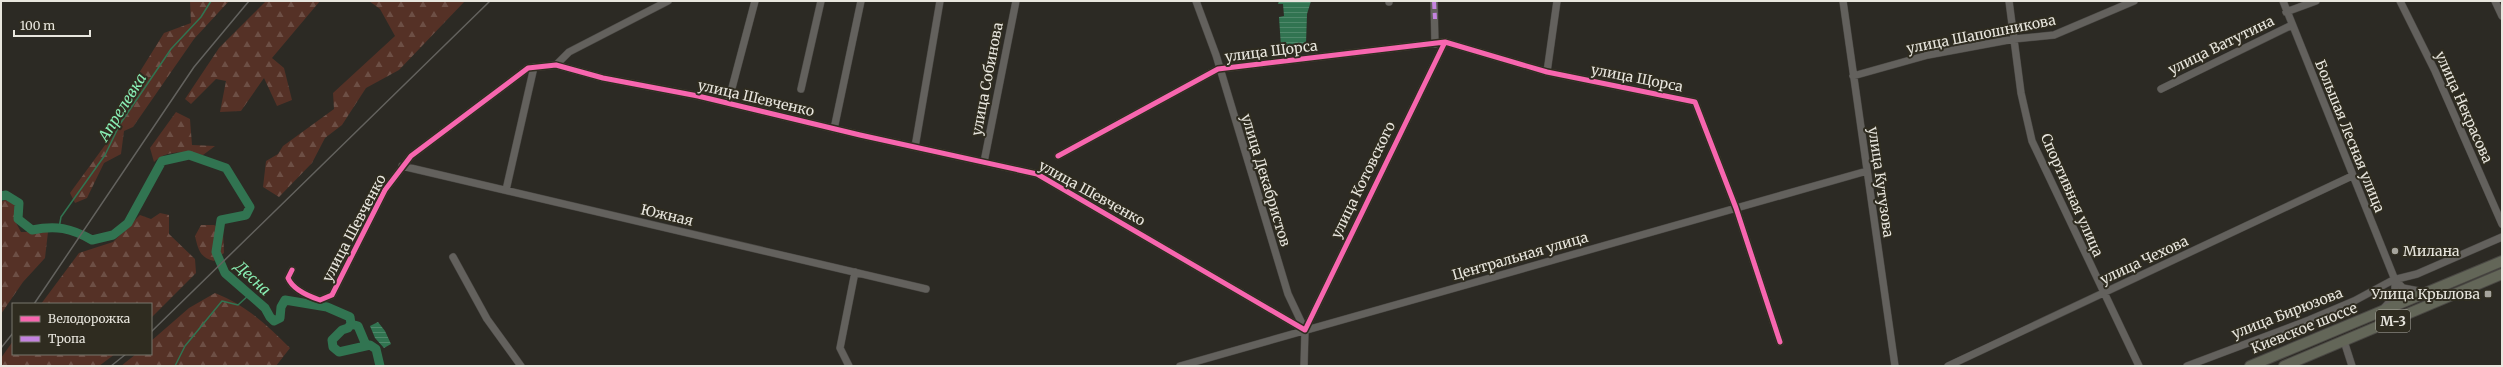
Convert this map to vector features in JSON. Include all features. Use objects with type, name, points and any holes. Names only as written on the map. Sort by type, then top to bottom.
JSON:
[{"type":"highway","name":"Киевское шоссе","points":[[2250,366],[2502,261]]},
{"type":"highway","name":"Киевское шоссе","points":[[2284,366],[2344,342],[2502,274]]},
{"type":"street","points":[[556,65],[569,52],[668,1]]},
{"type":"street","points":[[728,103],[755,1]]},
{"type":"street","points":[[801,89],[821,1]]},
{"type":"street","points":[[834,129],[861,1]]},
{"type":"street","points":[[915,147],[940,1]]},
{"type":"street","name":"улица Собинова","points":[[984,162],[1016,1]]},
{"type":"street","name":"улица Декабристов","points":[[1196,1],[1288,294],[1305,330],[1304,366]]},
{"type":"street","points":[[1434,1],[1435,44]]},
{"type":"street","points":[[1547,72],[1557,1]]},
{"type":"street","name":"улица Кутузова","points":[[1843,1],[1895,366]]},
{"type":"street","name":"Спортивная улица","points":[[2009,1],[2021,94],[2032,141],[2103,294],[2140,366]]},
{"type":"street","name":"улица Шапошникова","points":[[1853,76],[1928,56],[2014,39],[2054,35],[2134,1]]},
{"type":"street","name":"Большая Лесная улица","points":[[2283,1],[2286,12],[2395,280]]},
{"type":"street","points":[[2286,12],[2316,1]]},
{"type":"street","name":"улица Некрасова","points":[[2400,1],[2435,71],[2502,224]]},
{"type":"street","points":[[2495,1],[2502,16]]},
{"type":"street","name":"улица Ватутина","points":[[2161,89],[2292,25]]},
{"type":"street","name":"улица Щорса","points":[[1058,156],[1218,69],[1445,42],[1547,72],[1695,102],[1736,208],[1780,342]]},
{"type":"street","name":"улица Котовского","points":[[1305,330],[1445,42]]},
{"type":"street","name":"улица Шевченко","points":[[292,270],[288,278],[290,285],[310,297],[320,300],[332,295],[385,190],[411,156],[528,68],[556,65],[603,78],[728,103],[834,129],[1037,174],[1305,330]]},
{"type":"street","points":[[506,190],[534,67]]},
{"type":"street","name":"Южная","points":[[402,166],[926,289]]},
{"type":"street","name":"Центральная улица","points":[[1180,366],[1867,171]]},
{"type":"street","name":"улица Чехова","points":[[1948,366],[2352,176]]},
{"type":"street","name":"улица Бирюзова","points":[[2187,366],[2315,317],[2354,301],[2395,280],[2417,274],[2502,237]]},
{"type":"street","points":[[453,257],[487,319],[522,366]]},
{"type":"street","points":[[849,366],[840,348],[855,272]]},
{"type":"street","points":[[2395,280],[2400,286],[2409,290],[2430,291]]},
{"type":"street","points":[[2372,316],[2392,300],[2396,291],[2395,280]]},
{"type":"street","points":[[2344,342],[2352,366]]},
{"type":"green space","points":[[190,1],[229,1],[194,39],[133,127],[124,131],[121,154],[104,163],[87,198],[75,203],[70,193],[108,141],[116,110],[164,33],[191,23]]},
{"type":"green space","points":[[266,1],[320,1],[272,58],[284,68],[292,100],[277,106],[264,78],[241,111],[220,112],[226,81],[216,79],[191,104],[185,99],[219,48]]},
{"type":"green space","points":[[369,1],[465,1],[399,70],[366,88],[342,125],[325,138],[312,163],[279,197],[263,187],[266,161],[278,154],[283,146],[334,109],[333,93],[395,36],[380,9]]},
{"type":"green space","points":[[176,112],[190,119],[192,145],[215,146],[203,155],[177,152],[165,155],[154,162],[150,148]]},
{"type":"green space","points":[[5,200],[15,204],[14,219],[21,232],[48,232],[45,258],[23,282],[1,314],[1,202]]},
{"type":"green space","points":[[160,213],[169,215],[169,234],[195,259],[196,273],[152,317],[152,303],[42,303],[79,253],[113,242],[140,215],[151,219]]},
{"type":"green space","points":[[201,225],[214,225],[223,230],[224,253],[214,261],[209,260],[200,252],[195,236]]},
{"type":"green space","points":[[215,293],[237,303],[256,316],[290,348],[276,366],[121,366],[135,355],[152,355],[152,340],[189,308]]},
{"type":"green space","points":[[12,342],[12,355],[114,355],[99,366],[1,366],[1,358]]},
{"type":"shaded area","points":[[1279,1],[1311,1],[1307,14],[1306,44],[1281,47],[1279,17],[1284,16],[1283,4],[1278,4]]},
{"type":"shaded area","points":[[378,322],[385,331],[391,344],[384,348],[375,338],[370,326]]},
{"type":"waterway","name":"Апрелевка","points":[[59,228],[61,217],[105,155],[120,124],[171,49],[201,17],[211,1]]},
{"type":"waterway","name":"Десна","points":[[1,196],[6,195],[19,203],[18,219],[32,230],[49,228],[70,230],[92,240],[113,235],[128,223],[162,161],[189,155],[226,168],[250,207],[246,215],[221,220],[216,252],[225,273],[265,308],[274,321],[280,318],[281,307],[285,300],[327,307],[350,317],[351,324],[348,328],[342,330],[332,340],[333,347],[339,352],[370,345],[376,349],[380,366]]},
{"type":"waterway","points":[[175,366],[185,346],[222,301],[238,305],[250,294]]},
{"type":"waterway","points":[[351,324],[358,326],[366,345]]},
{"type":"railway","points":[[35,303],[194,67],[249,1]]},
{"type":"railway","points":[[152,331],[490,1]]},
{"type":"railway","points":[[1,348],[12,334]]},
{"type":"railway","points":[[111,366],[125,355]]},
{"type":"marked path","points":[[1434,1],[1435,19]]},
{"type":"cycle path","points":[[1058,156],[1218,69],[1445,42],[1547,72],[1695,102],[1736,208],[1780,342]]},
{"type":"cycle path","points":[[292,270],[288,278],[293,286],[301,292],[320,300],[332,295],[385,190],[411,156],[528,68],[556,65],[603,78],[698,96],[860,135],[1037,174],[1305,330],[1445,42]]},
{"type":"place","name":"Милана","points":[[2395,251]]},
{"type":"place","name":"Улица Крылова","points":[[2488,294]]}]
